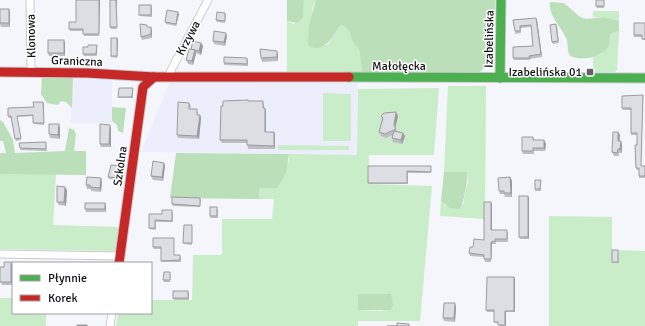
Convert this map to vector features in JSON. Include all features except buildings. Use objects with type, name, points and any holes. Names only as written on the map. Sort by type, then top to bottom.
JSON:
[{"type":"street","name":"Klonowa","points":[[30,0],[31,72]]},
{"type":"street","name":"Krzywa","points":[[168,76],[208,0]]},
{"type":"street","name":"Izabelińska","points":[[500,78],[501,0]]},
{"type":"street","name":"Graniczna","points":[[0,72],[154,77]]},
{"type":"street","name":"Małołęcka","points":[[154,77],[645,78]]},
{"type":"street","name":"Szkolna","points":[[119,260],[143,87],[154,77]]},
{"type":"street","points":[[0,254],[119,260]]},
{"type":"street","points":[[110,326],[112,314]]},
{"type":"shaded area","points":[[74,79],[112,80],[112,123],[70,123]]},
{"type":"shaded area","points":[[170,81],[358,83],[357,155],[141,152]]},
{"type":"green space","points":[[287,0],[304,0],[303,18],[297,23],[287,21]]},
{"type":"green space","points":[[304,0],[316,0],[312,9],[319,48],[328,44],[341,25],[347,28],[357,46],[364,73],[287,73],[287,21],[294,24],[303,18]]},
{"type":"green space","points":[[316,0],[495,0],[494,38],[491,61],[480,72],[364,73],[358,49],[349,30],[344,26],[341,25],[328,43],[323,46],[314,48],[308,45],[309,25]]},
{"type":"green space","points":[[550,2],[564,3],[580,17],[587,19],[603,17],[619,21],[619,31],[610,36],[608,47],[601,54],[590,58],[575,58],[570,56],[567,40],[553,17]]},
{"type":"green space","points":[[593,11],[619,11],[619,21],[603,17],[593,17]]},
{"type":"green space","points":[[615,31],[619,31],[617,70],[615,72],[593,72],[593,56],[602,53],[605,50],[612,34]]},
{"type":"green space","points":[[42,76],[73,76],[72,108],[66,102],[61,101],[58,105],[47,103],[41,94]]},
{"type":"green space","points":[[448,86],[486,86],[485,219],[440,216],[441,201],[446,206],[463,204],[468,181],[467,172],[444,172]]},
{"type":"green space","points":[[439,88],[434,155],[369,155],[369,184],[432,186],[420,321],[358,321],[358,326],[116,326],[118,314],[152,314],[152,300],[192,300],[193,255],[222,255],[222,219],[272,219],[274,199],[259,199],[259,188],[289,162],[289,154],[357,155],[358,89]],"holes":[[[358,294],[384,311],[358,310]]]},
{"type":"green space","points":[[323,93],[351,94],[351,141],[323,141]]},
{"type":"green space","points":[[112,107],[126,108],[123,133],[118,131],[117,125],[112,121]]},
{"type":"green space","points":[[0,120],[3,122],[13,140],[15,153],[65,151],[69,128],[74,130],[76,134],[74,151],[86,151],[86,175],[0,174],[0,153],[6,153],[3,141],[0,141]]},
{"type":"green space","points":[[278,145],[349,146],[349,150],[278,150]]},
{"type":"green space","points":[[176,153],[289,154],[286,173],[277,188],[259,188],[259,199],[170,198]]},
{"type":"green space","points":[[444,172],[467,172],[465,192],[459,209],[450,208],[441,201]]},
{"type":"green space","points":[[0,174],[56,174],[53,225],[118,227],[116,251],[0,249]]},
{"type":"green space","points":[[549,216],[612,217],[612,250],[645,251],[645,326],[549,326]]},
{"type":"green space","points":[[358,294],[391,294],[393,305],[391,310],[358,310]]},
{"type":"green space","points":[[0,298],[12,298],[12,314],[46,314],[46,326],[0,326]]},
{"type":"traffic: fast","points":[[500,78],[501,0]]},
{"type":"traffic: fast","points":[[349,77],[645,78]]},
{"type":"traffic: jam","points":[[0,72],[87,73],[154,77],[349,77]]},
{"type":"traffic: jam","points":[[119,262],[143,87],[154,77]]},
{"type":"place","name":"Izabelińska 01","points":[[590,72]]}]
